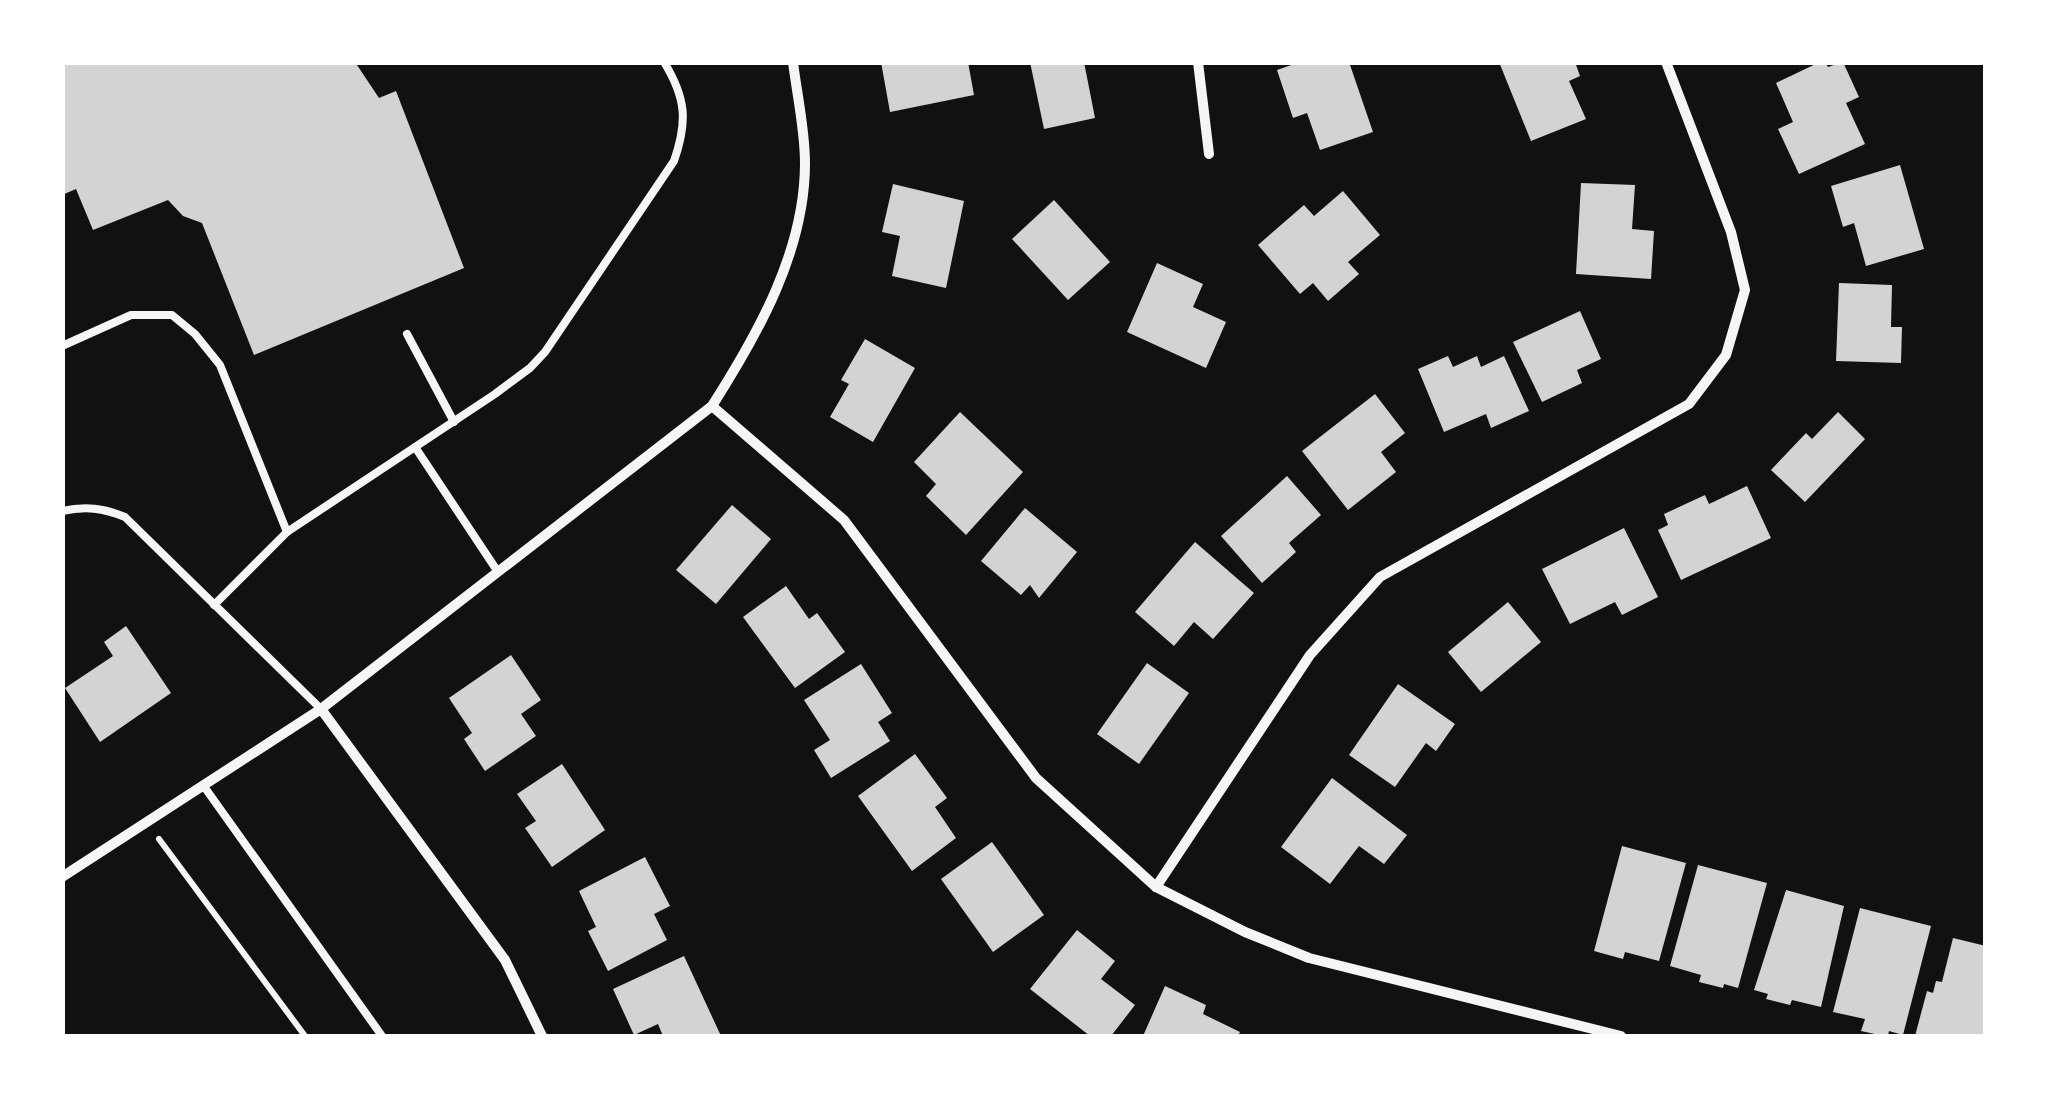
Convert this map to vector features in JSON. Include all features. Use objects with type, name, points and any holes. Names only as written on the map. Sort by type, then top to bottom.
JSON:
[{"type":"street","points":[[62,877],[321,710],[712,406],[749,348],[794,245],[806,163],[792,62]]},
{"type":"street","points":[[1198,62],[1209,154]]},
{"type":"street","points":[[1156,887],[1310,654],[1380,577],[1689,404],[1726,355],[1744,290],[1731,232],[1666,62]]},
{"type":"street","points":[[712,406],[844,520],[1036,778],[1156,887],[1244,932],[1309,958],[1621,1036]]},
{"type":"street","points":[[321,710],[505,960],[542,1036]]},
{"type":"lane","points":[[214,604],[286,532],[454,422],[530,368],[545,352],[674,161],[682,138],[684,110],[678,86],[664,62]]},
{"type":"lane","points":[[62,346],[130,315],[172,315],[184,324],[220,365],[286,532]]},
{"type":"lane","points":[[406,334],[454,422]]},
{"type":"lane","points":[[415,447],[498,572]]},
{"type":"lane","points":[[62,511],[104,508],[125,517],[321,710]]},
{"type":"lane","points":[[202,785],[382,1036]]},
{"type":"path","points":[[146,822],[305,1036]]},
{"type":"building","points":[[62,62],[355,62],[379,98],[396,91],[464,268],[254,355],[202,223],[183,216],[168,200],[93,230],[76,189],[62,195]]},
{"type":"building","points":[[881,62],[968,62],[974,95],[890,112]]},
{"type":"building","points":[[1030,62],[1084,62],[1095,118],[1044,129]]},
{"type":"building","points":[[1300,62],[1349,62],[1373,132],[1320,150],[1307,113],[1293,118],[1277,70]]},
{"type":"building","points":[[1499,62],[1575,62],[1580,76],[1569,81],[1586,119],[1531,141]]},
{"type":"building","points":[[1820,62],[1828,67],[1843,62],[1859,97],[1846,103],[1865,144],[1799,174],[1778,129],[1793,122],[1776,83]]},
{"type":"building","points":[[1900,165],[1924,249],[1866,266],[1854,223],[1843,227],[1831,186]]},
{"type":"building","points":[[1581,183],[1635,185],[1632,229],[1654,231],[1651,279],[1576,274]]},
{"type":"building","points":[[893,184],[964,201],[946,288],[892,276],[900,236],[882,232]]},
{"type":"building","points":[[1343,191],[1380,235],[1348,262],[1359,274],[1328,301],[1313,283],[1300,294],[1258,245],[1304,205],[1314,216]]},
{"type":"building","points":[[1054,200],[1110,262],[1068,300],[1012,239]]},
{"type":"building","points":[[1157,263],[1203,284],[1193,307],[1226,322],[1206,368],[1127,332]]},
{"type":"building","points":[[1839,283],[1892,285],[1891,327],[1902,327],[1901,363],[1836,361]]},
{"type":"building","points":[[1580,311],[1601,359],[1577,370],[1582,383],[1542,402],[1513,342]]},
{"type":"building","points":[[865,339],[915,368],[873,442],[830,417],[849,384],[841,380]]},
{"type":"building","points":[[1448,356],[1453,367],[1477,356],[1481,367],[1504,356],[1529,411],[1491,428],[1486,414],[1444,432],[1418,369]]},
{"type":"building","points":[[1375,394],[1405,433],[1381,452],[1396,472],[1348,510],[1302,451]]},
{"type":"building","points":[[960,412],[1023,472],[966,535],[926,496],[936,484],[914,462]]},
{"type":"building","points":[[1838,412],[1865,439],[1805,502],[1771,470],[1806,433],[1812,439]]},
{"type":"building","points":[[1287,476],[1321,515],[1289,543],[1296,552],[1262,583],[1221,536]]},
{"type":"building","points":[[1747,486],[1771,538],[1681,580],[1658,530],[1668,525],[1664,514],[1705,495],[1709,504]]},
{"type":"building","points":[[732,505],[771,539],[716,604],[676,570]]},
{"type":"building","points":[[1025,508],[1077,552],[1039,598],[1030,585],[1021,595],[981,561]]},
{"type":"building","points":[[1624,528],[1658,597],[1622,615],[1615,602],[1570,624],[1542,569]]},
{"type":"building","points":[[1195,542],[1254,593],[1213,639],[1194,622],[1174,646],[1135,612]]},
{"type":"building","points":[[786,586],[809,619],[817,613],[845,652],[795,688],[743,617]]},
{"type":"building","points":[[1508,602],[1541,642],[1481,692],[1448,652]]},
{"type":"building","points":[[126,626],[171,693],[100,742],[65,688],[113,656],[104,642]]},
{"type":"building","points":[[511,655],[541,700],[521,714],[536,736],[485,771],[464,739],[472,733],[449,698]]},
{"type":"building","points":[[1147,663],[1189,693],[1139,764],[1097,734]]},
{"type":"building","points":[[861,664],[892,713],[878,722],[890,741],[831,778],[814,750],[830,740],[804,700]]},
{"type":"building","points":[[1398,684],[1455,724],[1436,751],[1426,743],[1395,787],[1349,755]]},
{"type":"building","points":[[915,754],[947,798],[935,807],[956,838],[912,871],[858,796]]},
{"type":"building","points":[[562,764],[605,830],[552,867],[525,828],[536,821],[517,794]]},
{"type":"building","points":[[1332,778],[1407,835],[1384,864],[1359,846],[1330,884],[1281,847]]},
{"type":"building","points":[[992,842],[1044,915],[993,952],[941,879]]},
{"type":"building","points":[[1622,846],[1686,863],[1659,961],[1625,952],[1623,959],[1594,951]]},
{"type":"building","points":[[645,857],[670,906],[654,914],[667,940],[608,971],[588,931],[596,927],[579,891]]},
{"type":"building","points":[[1698,865],[1767,883],[1738,988],[1699,982],[1701,975],[1670,966]]},
{"type":"building","points":[[1786,890],[1844,906],[1821,1007],[1766,999],[1768,994],[1754,990]]},
{"type":"building","points":[[1860,908],[1931,926],[1903,1035],[1861,1031],[1865,1019],[1833,1012]]},
{"type":"building","points":[[1077,930],[1115,961],[1101,979],[1135,1005],[1111,1036],[1090,1036],[1030,989]]},
{"type":"building","points":[[1953,938],[1986,946],[1986,1036],[1915,1036],[1927,991],[1933,993],[1936,981],[1942,982]]},
{"type":"building","points":[[684,956],[721,1036],[663,1036],[658,1024],[634,1035],[613,989]]},
{"type":"building","points":[[1165,986],[1206,1005],[1203,1014],[1240,1032],[1238,1036],[1143,1036]]}]
